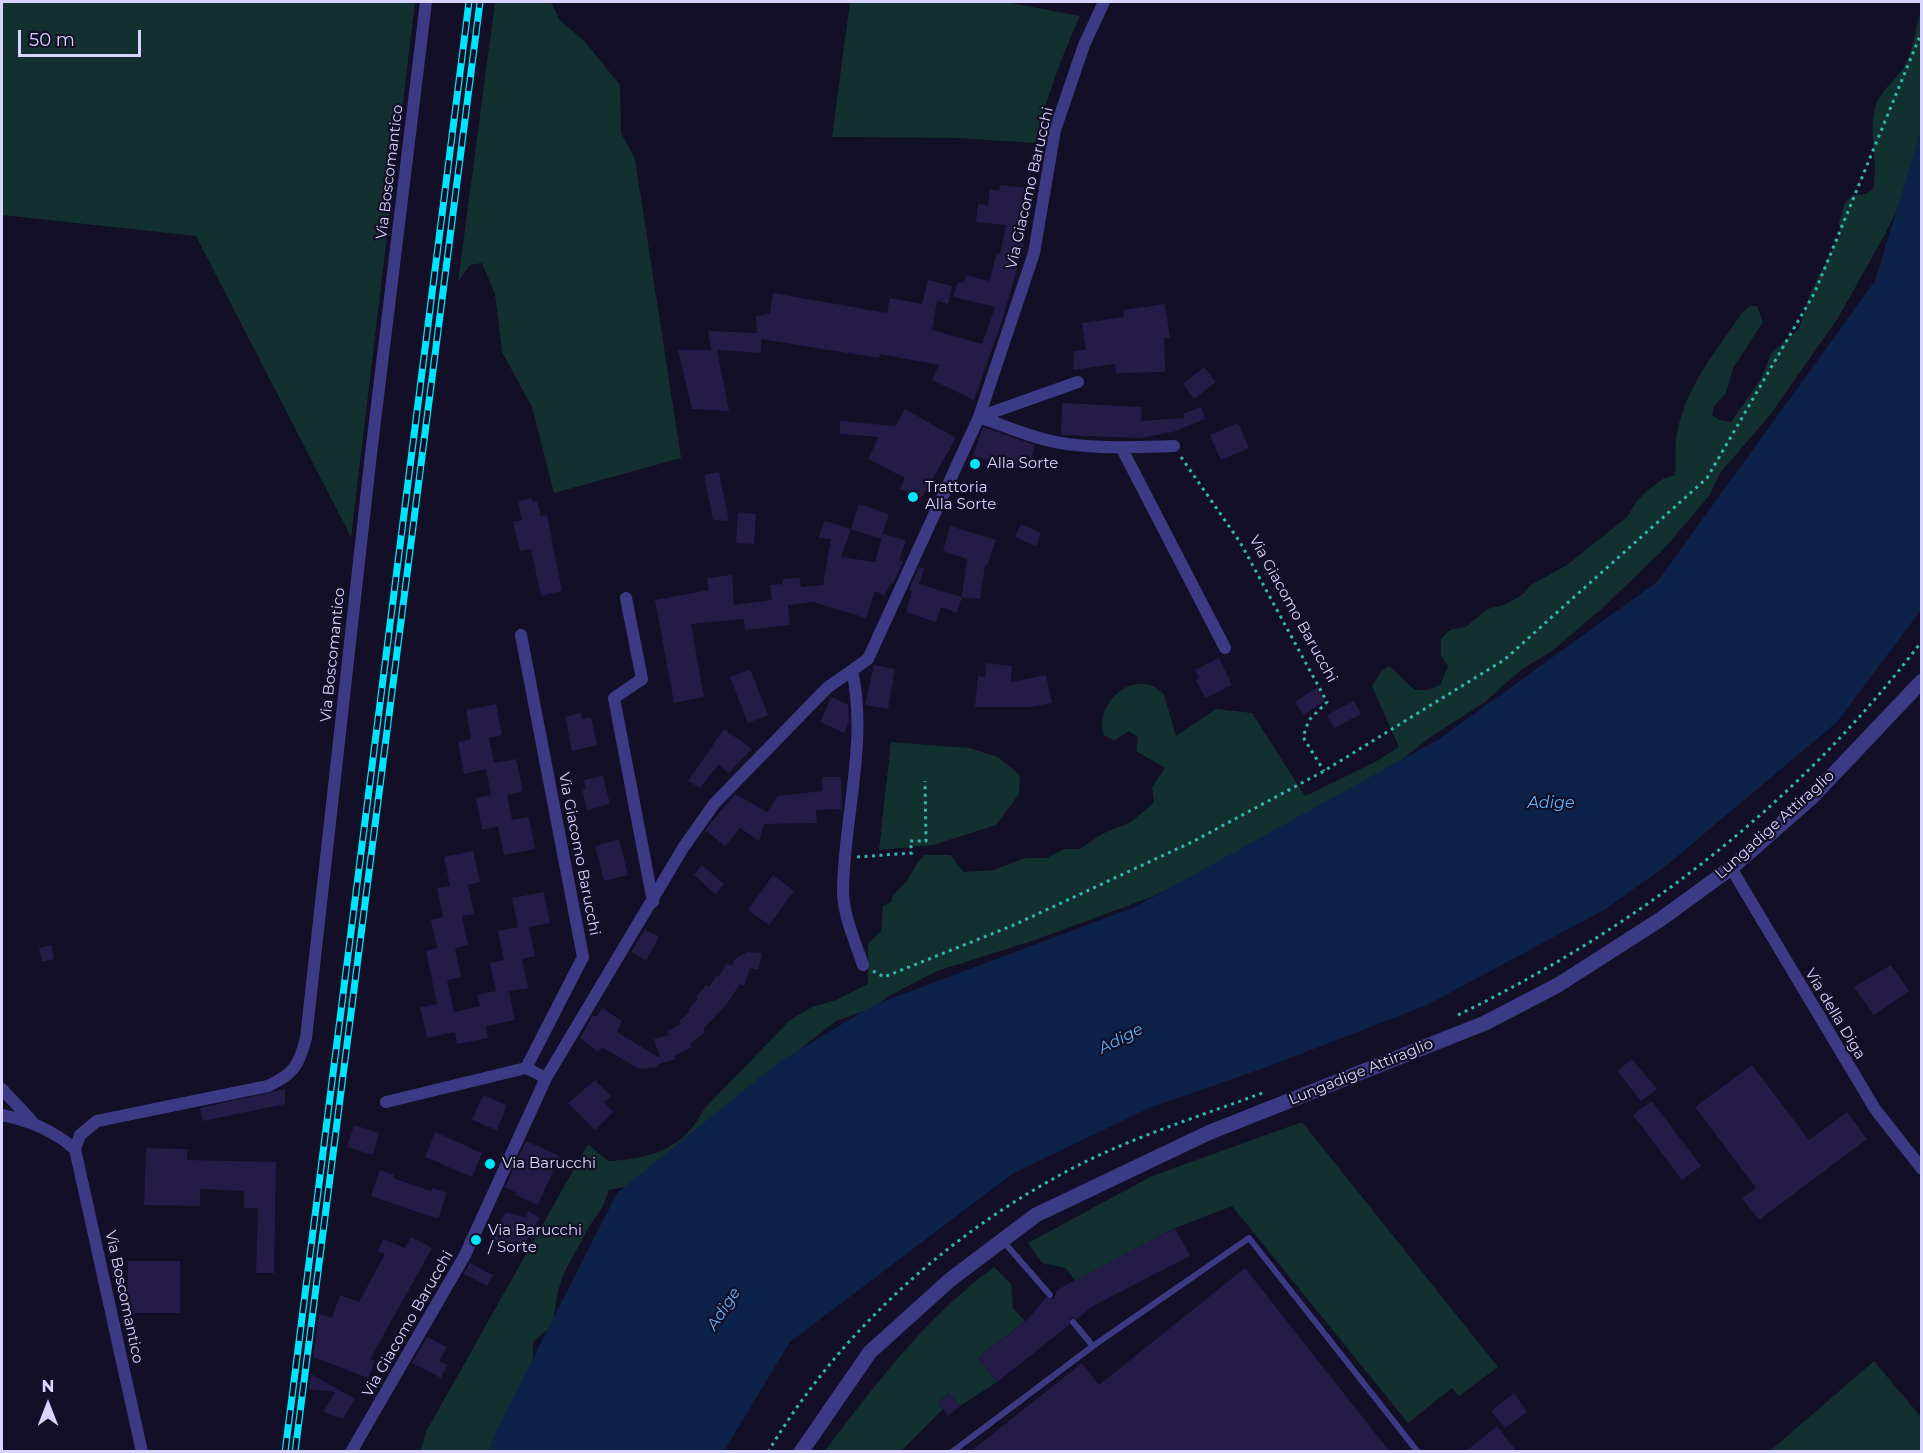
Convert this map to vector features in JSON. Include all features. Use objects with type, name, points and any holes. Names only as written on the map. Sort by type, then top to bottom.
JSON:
[{"type":"street","name":"Via Boscomantico","points":[[142,1452],[75,1149],[80,1135],[97,1121],[268,1086],[285,1078],[300,1062],[307,1027],[372,442],[426,2]]},
{"type":"street","name":"Via Giacomo Barucchi","points":[[351,1452],[465,1255],[546,1077],[653,902],[683,848],[714,804],[827,688],[868,659],[980,417],[1034,253],[1055,130],[1084,45],[1104,2]]},
{"type":"street","points":[[980,417],[1078,382]]},
{"type":"street","points":[[980,417],[1023,433],[1065,444],[1121,447],[1173,446]]},
{"type":"street","points":[[1121,447],[1226,648]]},
{"type":"street","points":[[626,597],[642,679],[614,698],[653,902]]},
{"type":"street","name":"Via Giacomo Barucchi","points":[[521,635],[584,957],[526,1068]]},
{"type":"street","points":[[852,670],[858,695],[855,768],[843,891],[848,922],[863,965]]},
{"type":"street","name":"Lungadige Attiraglio","points":[[801,1452],[870,1352],[951,1279],[1036,1215],[1208,1133],[1485,1023],[1558,985],[1661,919],[1731,868],[1812,797],[1922,681]]},
{"type":"street","name":"Via della Diga","points":[[1731,868],[1875,1110],[1922,1169]]},
{"type":"street","points":[[387,1102],[526,1068],[546,1077]]},
{"type":"street","points":[[2,1089],[32,1121]]},
{"type":"street","points":[[2,1115],[32,1121],[56,1133],[75,1149]]},
{"type":"lane","points":[[952,1452],[1093,1346],[1249,1239],[1418,1452]]},
{"type":"lane","points":[[1003,1240],[1050,1295]]},
{"type":"lane","points":[[1073,1322],[1093,1346]]},
{"type":"path","points":[[863,965],[884,977],[1014,925],[1194,841],[1324,771],[1504,660],[1707,477],[1815,292],[1922,31]]},
{"type":"path","name":"Via Giacomo Barucchi","points":[[1173,446],[1240,542],[1327,702],[1309,720],[1303,737],[1324,771]]},
{"type":"path","points":[[1455,1017],[1506,992],[1587,945],[1654,901],[1705,862],[1767,810],[1835,744],[1887,686],[1922,641]]},
{"type":"path","points":[[846,858],[912,853],[910,841],[926,840],[925,782]]},
{"type":"path","points":[[768,1452],[787,1420],[845,1345],[899,1291],[966,1235],[1051,1179],[1124,1144],[1266,1091]]},
{"type":"green space","points":[[2,2],[415,2],[351,537],[196,236],[2,215]]},
{"type":"green space","points":[[495,2],[551,2],[559,19],[585,42],[620,85],[621,133],[635,159],[681,458],[554,493],[532,407],[502,352],[495,294],[482,263],[470,265],[458,282]]},
{"type":"green space","points":[[850,2],[1006,2],[1080,16],[1055,78],[1036,143],[958,138],[832,137]]},
{"type":"green space","points":[[1921,10],[1921,159],[1884,236],[1838,318],[1770,415],[1720,473],[1709,496],[1661,552],[1599,611],[1552,651],[1522,669],[1485,702],[1429,738],[1395,765],[1190,879],[1149,898],[1032,941],[937,971],[887,997],[875,1007],[836,1021],[743,1093],[634,1185],[609,1190],[602,1208],[564,1273],[558,1291],[552,1326],[533,1342],[533,1361],[498,1451],[420,1452],[427,1430],[588,1144],[608,1161],[638,1158],[676,1143],[687,1134],[704,1109],[790,1020],[812,1007],[836,1000],[868,984],[868,943],[881,931],[883,906],[891,902],[924,855],[950,855],[964,872],[994,870],[1025,858],[1047,858],[1064,849],[1080,849],[1102,834],[1131,822],[1154,802],[1152,787],[1165,768],[1136,751],[1138,737],[1129,731],[1115,740],[1104,736],[1103,715],[1107,705],[1122,690],[1131,685],[1142,684],[1153,686],[1164,694],[1176,736],[1216,709],[1252,713],[1305,796],[1375,762],[1399,747],[1372,686],[1382,670],[1389,666],[1415,690],[1427,690],[1440,685],[1448,666],[1441,655],[1441,639],[1450,630],[1466,627],[1487,609],[1504,605],[1522,595],[1531,585],[1567,565],[1627,517],[1636,502],[1648,490],[1663,479],[1675,475],[1676,438],[1687,400],[1712,357],[1741,314],[1750,306],[1757,306],[1763,322],[1733,368],[1726,393],[1714,406],[1712,415],[1719,420],[1731,422],[1761,379],[1771,353],[1799,329],[1810,294],[1840,234],[1839,223],[1845,202],[1853,195],[1862,195],[1873,190],[1875,108],[1880,97],[1904,67]]},
{"type":"green space","points":[[891,742],[969,748],[998,757],[1020,775],[1019,794],[996,825],[933,845],[879,850]]},
{"type":"green space","points":[[1302,1122],[1498,1367],[1459,1396],[1452,1388],[1408,1423],[1232,1206],[1175,1228],[1075,1281],[1066,1268],[1042,1263],[1028,1243],[1152,1176]]},
{"type":"green space","points":[[994,1267],[1011,1284],[1013,1308],[1025,1321],[978,1358],[997,1382],[960,1406],[949,1393],[938,1402],[943,1409],[901,1451],[824,1452],[882,1377],[924,1330],[969,1287]]},
{"type":"green space","points":[[1874,1361],[1921,1417],[1921,1451],[1770,1451]]},
{"type":"water","name":"Adige","points":[[1921,130],[1921,610],[1837,722],[1667,865],[1604,910],[1427,1005],[1267,1067],[1149,1108],[1012,1174],[790,1342],[724,1451],[489,1451],[495,1433],[617,1193],[779,1062],[874,1005],[1135,907],[1439,739],[1657,582],[1875,281]]},
{"type":"building","points":[[1000,185],[1026,188],[1022,218],[1027,218],[1022,252],[1002,321],[974,400],[932,380],[939,365],[880,354],[879,358],[761,339],[761,353],[717,350],[729,411],[692,409],[678,350],[711,350],[708,331],[757,333],[756,316],[770,313],[773,293],[887,313],[890,298],[922,304],[928,280],[952,286],[948,304],[937,301],[932,330],[982,344],[995,307],[953,297],[958,282],[963,283],[966,275],[989,281],[997,253],[1000,254],[1006,225],[976,222],[978,204],[988,205],[990,189],[999,191]]},
{"type":"building","points":[[1165,304],[1170,338],[1164,338],[1165,372],[1116,373],[1115,364],[1073,370],[1074,351],[1086,350],[1082,323],[1124,317],[1123,310]]},
{"type":"building","points":[[1204,367],[1216,382],[1194,399],[1183,384]]},
{"type":"building","points":[[1062,403],[1142,407],[1141,421],[1184,418],[1183,414],[1201,407],[1205,419],[1173,432],[1140,438],[1061,435]]},
{"type":"building","points":[[905,409],[956,438],[922,497],[900,489],[905,478],[868,459],[879,437],[840,434],[840,421],[896,426]]},
{"type":"building","points":[[1238,423],[1249,448],[1221,460],[1210,435]]},
{"type":"building","points":[[983,427],[1035,445],[1032,458],[1020,456],[1018,468],[973,456]]},
{"type":"building","points":[[719,472],[729,521],[713,520],[704,475]]},
{"type":"building","points":[[532,498],[532,502],[537,501],[541,516],[547,515],[562,591],[541,596],[531,549],[520,551],[513,522],[522,520],[518,501]]},
{"type":"building","points":[[859,504],[889,514],[881,539],[851,529]]},
{"type":"building","points":[[738,512],[756,514],[754,544],[736,543]]},
{"type":"building","points":[[825,521],[851,529],[841,557],[875,562],[883,534],[906,540],[899,560],[903,562],[893,584],[891,583],[884,596],[875,591],[866,618],[813,602],[788,605],[790,625],[745,630],[744,619],[691,624],[704,697],[674,703],[655,600],[709,590],[707,578],[732,575],[734,605],[772,600],[770,585],[783,584],[783,579],[800,578],[801,587],[823,585],[831,539],[818,538]]},
{"type":"building","points":[[1021,524],[1041,533],[1036,546],[1015,537]]},
{"type":"building","points":[[950,526],[996,540],[987,566],[985,565],[980,599],[962,597],[967,559],[943,551]]},
{"type":"building","points":[[919,567],[924,569],[919,584],[962,597],[957,613],[941,607],[936,622],[906,612],[912,592],[909,590]]},
{"type":"building","points":[[1219,658],[1232,685],[1205,698],[1196,680],[1199,678],[1195,670]]},
{"type":"building","points":[[986,663],[1012,666],[1011,682],[1046,675],[1052,703],[1031,707],[975,707],[978,676],[985,677]]},
{"type":"building","points":[[874,665],[895,669],[888,709],[865,705]]},
{"type":"building","points":[[750,669],[768,715],[748,723],[730,677]]},
{"type":"building","points":[[1317,687],[1324,701],[1304,715],[1295,702]]},
{"type":"building","points":[[831,697],[848,705],[849,721],[844,733],[820,722]]},
{"type":"building","points":[[1354,701],[1361,714],[1334,728],[1327,715]]},
{"type":"building","points":[[496,704],[502,735],[489,738],[494,763],[516,759],[523,791],[507,795],[512,820],[529,817],[535,849],[504,855],[498,826],[482,830],[476,798],[491,795],[486,769],[464,774],[458,742],[471,739],[466,710]]},
{"type":"building","points":[[580,713],[582,719],[591,717],[597,745],[572,751],[565,717]]},
{"type":"building","points":[[724,729],[752,749],[728,773],[719,764],[700,788],[688,781]]},
{"type":"building","points":[[603,776],[610,804],[587,810],[582,789],[586,789],[584,780]]},
{"type":"building","points":[[822,777],[841,777],[842,809],[816,810],[817,823],[764,824],[759,841],[740,828],[725,846],[705,830],[735,794],[767,812],[778,796],[822,791]]},
{"type":"building","points":[[619,839],[628,875],[604,881],[595,846]]},
{"type":"building","points":[[473,851],[480,882],[468,885],[474,914],[462,916],[468,945],[455,948],[461,977],[447,980],[454,1012],[480,1006],[477,995],[496,991],[490,963],[504,960],[498,931],[518,927],[512,898],[544,892],[550,923],[529,927],[535,956],[522,959],[528,988],[509,991],[515,1020],[486,1026],[488,1038],[457,1044],[455,1032],[427,1038],[420,1007],[437,1004],[426,951],[437,948],[431,920],[443,917],[437,888],[450,886],[444,857]]},
{"type":"building","points":[[702,865],[724,884],[715,894],[694,875]]},
{"type":"building","points":[[773,875],[794,891],[769,925],[748,910]]},
{"type":"building","points":[[645,929],[659,937],[646,960],[631,952]]},
{"type":"building","points":[[51,945],[54,959],[42,962],[39,948]]},
{"type":"building","points":[[747,952],[762,953],[758,970],[750,968],[744,986],[740,984],[726,1005],[703,1029],[705,1032],[690,1044],[692,1047],[675,1056],[676,1059],[658,1064],[658,1067],[639,1069],[602,1047],[598,1052],[580,1038],[593,1015],[596,1017],[602,1008],[622,1021],[617,1032],[660,1058],[654,1039],[669,1035],[667,1031],[681,1024],[679,1021],[690,1012],[688,1010],[698,998],[696,997],[706,985],[709,987],[717,975],[719,977],[726,963],[732,966],[734,960]]},
{"type":"building","points":[[1891,965],[1909,991],[1874,1015],[1854,987]]},
{"type":"building","points":[[1632,1059],[1657,1089],[1641,1101],[1617,1071]]},
{"type":"building","points":[[1752,1065],[1809,1140],[1847,1112],[1867,1139],[1759,1220],[1742,1198],[1756,1188],[1695,1107]]},
{"type":"building","points":[[595,1080],[611,1096],[604,1102],[613,1112],[595,1130],[568,1103]]},
{"type":"building","points":[[285,1089],[285,1104],[203,1121],[200,1108]]},
{"type":"building","points":[[483,1095],[507,1105],[497,1130],[472,1120]]},
{"type":"building","points":[[1652,1101],[1701,1166],[1682,1180],[1633,1115]]},
{"type":"building","points":[[354,1125],[379,1133],[373,1155],[347,1147]]},
{"type":"building","points":[[435,1132],[482,1153],[472,1177],[425,1157]]},
{"type":"building","points":[[526,1141],[560,1156],[538,1205],[515,1195],[517,1193],[505,1187]]},
{"type":"building","points":[[146,1148],[188,1149],[187,1160],[276,1162],[274,1273],[256,1273],[258,1208],[244,1208],[244,1191],[200,1189],[200,1206],[144,1205]]},
{"type":"building","points":[[380,1170],[394,1175],[393,1178],[431,1191],[432,1188],[447,1193],[438,1219],[371,1196]]},
{"type":"building","points":[[528,1211],[540,1218],[518,1255],[490,1238],[506,1212],[526,1218]]},
{"type":"building","points":[[1175,1228],[1190,1256],[1093,1306],[1077,1319],[1070,1318],[1069,1325],[997,1382],[978,1358],[1028,1319],[1046,1298],[1054,1299],[1057,1290]]},
{"type":"building","points":[[411,1237],[432,1248],[370,1359],[375,1361],[368,1378],[313,1357],[319,1314],[332,1318],[340,1295],[359,1302],[385,1254],[378,1251],[383,1239],[405,1248]]},
{"type":"building","points":[[128,1261],[180,1261],[180,1313],[128,1313]]},
{"type":"building","points":[[470,1263],[493,1275],[487,1286],[464,1274]]},
{"type":"building","points":[[1245,1268],[1390,1452],[970,1452],[1082,1363],[1099,1385]]},
{"type":"building","points":[[427,1337],[447,1347],[439,1361],[447,1365],[441,1378],[412,1363]]},
{"type":"building","points":[[311,1374],[355,1399],[343,1419],[323,1412],[335,1392],[309,1389]]},
{"type":"building","points":[[950,1393],[960,1406],[948,1416],[938,1402]]},
{"type":"building","points":[[1514,1393],[1527,1412],[1505,1428],[1491,1411]]},
{"type":"building","points":[[1497,1426],[1517,1452],[1465,1452]]},
{"type":"railway","points":[[285,1452],[469,2]]},
{"type":"railway","points":[[295,1452],[480,2]]},
{"type":"place","name":"Alla Sorte","points":[[975,464]]},
{"type":"place","name":"Trattoria Alla Sorte","points":[[913,497]]},
{"type":"place","name":"Via Barucchi","points":[[490,1164]]},
{"type":"place","name":"Via Barucchi / Sorte","points":[[476,1240]]}]
